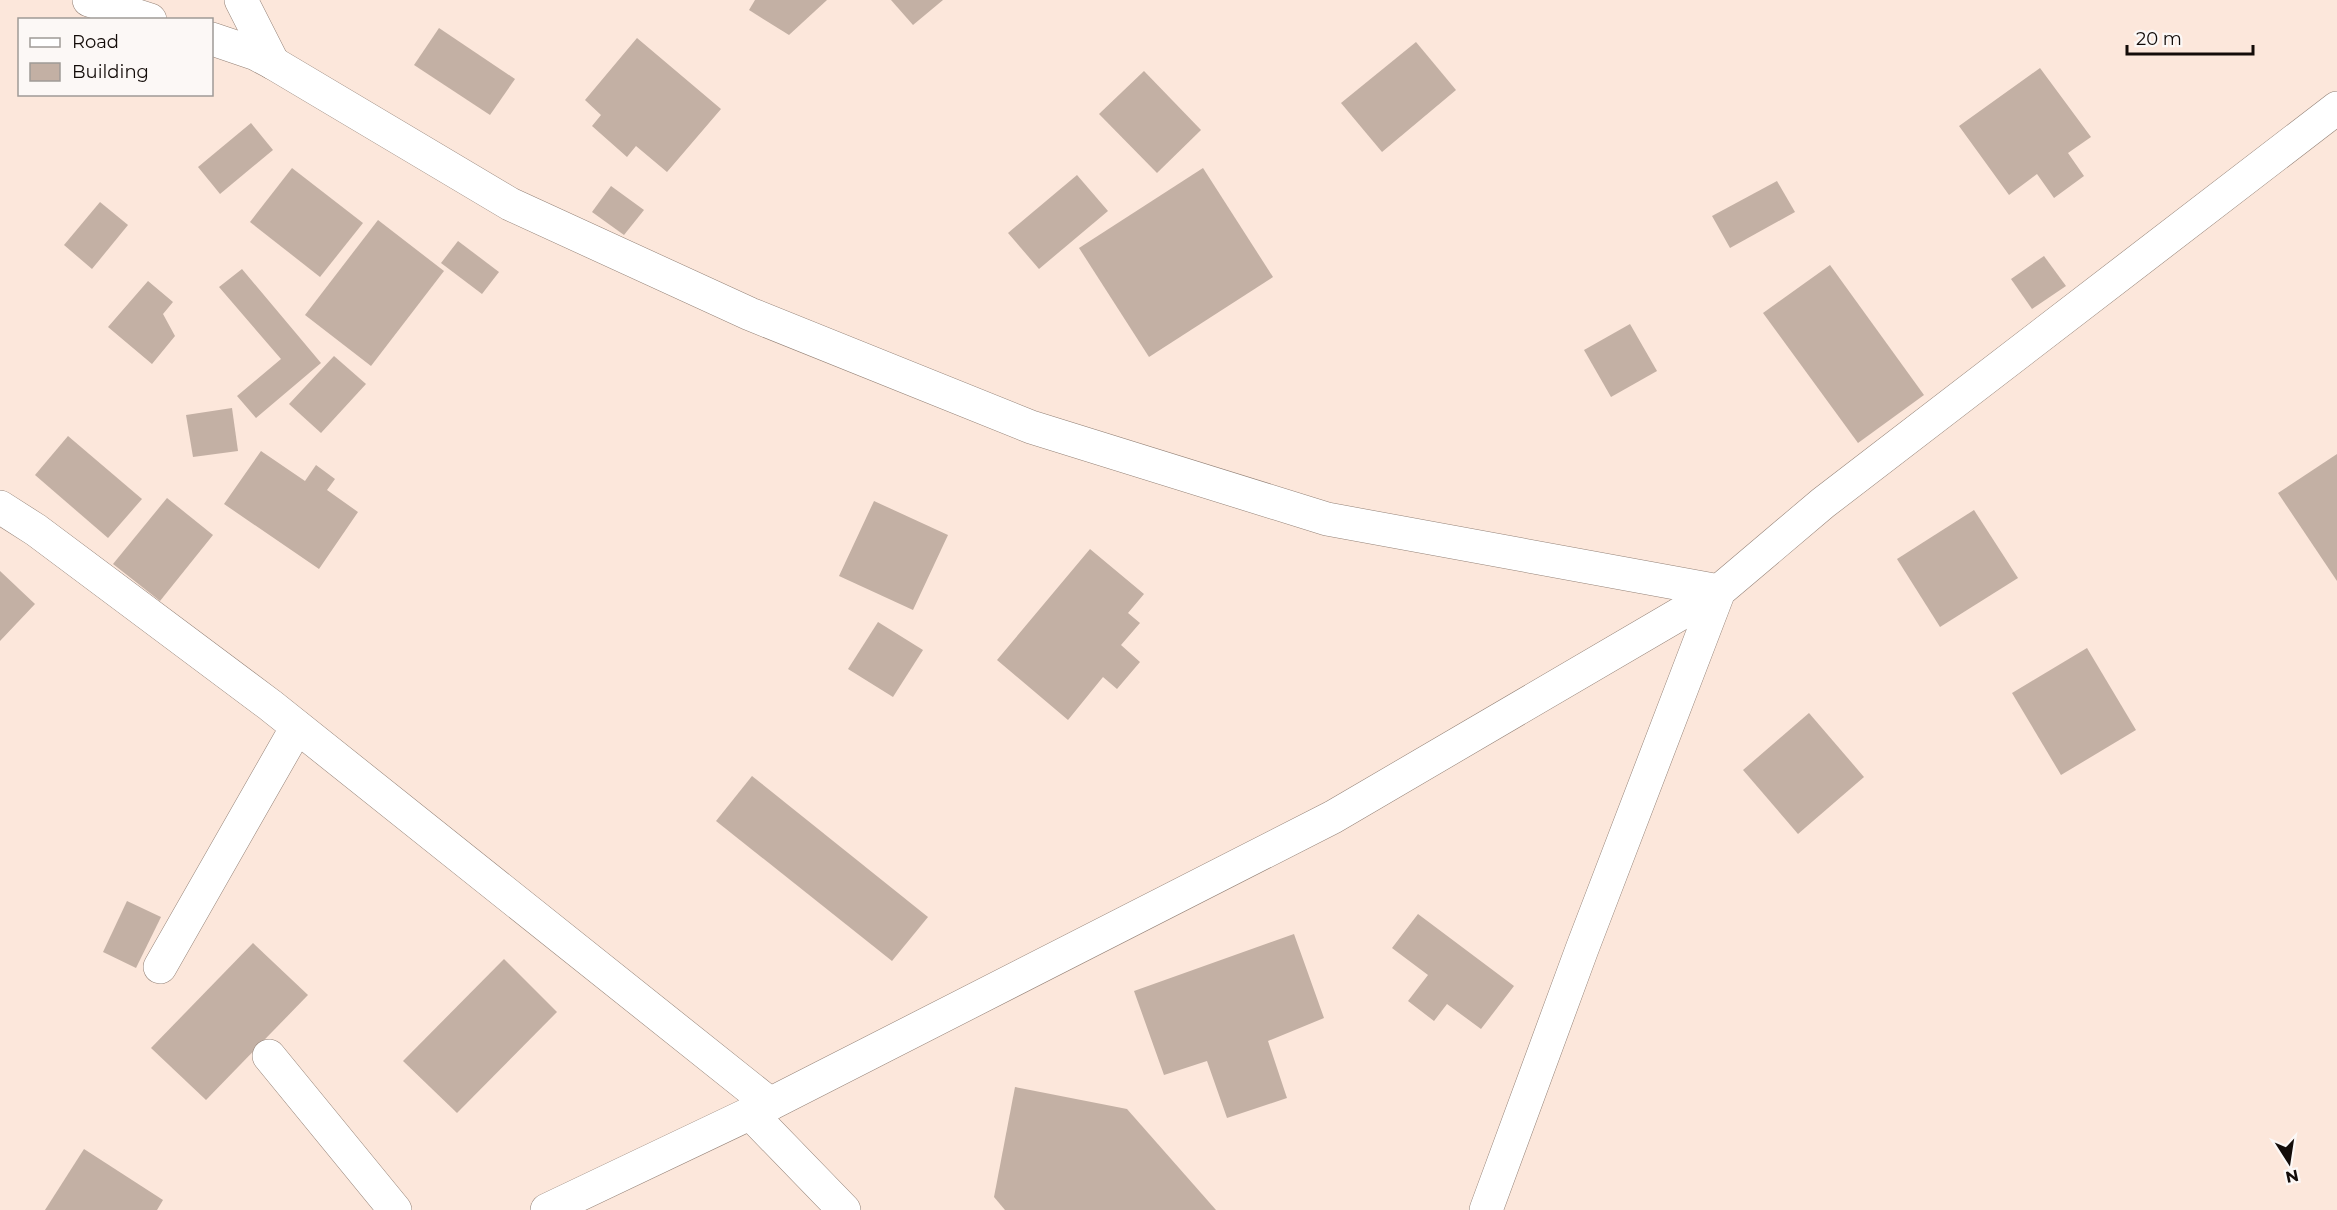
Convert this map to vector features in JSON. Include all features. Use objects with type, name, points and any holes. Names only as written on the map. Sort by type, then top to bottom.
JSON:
[{"type":"street","points":[[89,0],[144,18]]},
{"type":"street","points":[[241,0],[273,63]]},
{"type":"street","points":[[213,39],[256,54],[273,63],[510,204],[750,314],[1031,427],[1327,519],[1719,591]]},
{"type":"street","points":[[548,1210],[760,1109],[1333,817],[1719,591],[1823,502],[2337,108]]},
{"type":"street","points":[[0,507],[36,530],[297,727],[760,1109],[844,1210]]},
{"type":"street","points":[[1486,1210],[1586,938],[1719,591]]},
{"type":"street","points":[[160,967],[297,727]]},
{"type":"street","points":[[269,1056],[395,1210]]},
{"type":"building","points":[[755,0],[827,0],[789,35],[749,10]]},
{"type":"building","points":[[891,0],[943,0],[913,25]]},
{"type":"building","points":[[439,28],[515,79],[490,115],[414,65]]},
{"type":"building","points":[[637,38],[721,109],[667,172],[636,146],[627,157],[592,126],[601,115],[585,100]]},
{"type":"building","points":[[1416,42],[1456,90],[1382,152],[1341,103]]},
{"type":"building","points":[[2040,68],[2091,137],[2068,153],[2084,176],[2054,198],[2037,174],[2009,195],[1959,126]]},
{"type":"building","points":[[1144,71],[1201,130],[1157,173],[1099,114]]},
{"type":"building","points":[[251,123],[273,150],[220,194],[198,167]]},
{"type":"building","points":[[292,168],[363,223],[320,277],[250,222]]},
{"type":"building","points":[[1203,168],[1273,277],[1149,357],[1079,248]]},
{"type":"building","points":[[1077,175],[1108,211],[1039,269],[1008,233]]},
{"type":"building","points":[[1777,181],[1795,212],[1730,248],[1712,216]]},
{"type":"building","points":[[611,186],[644,210],[624,235],[592,212]]},
{"type":"building","points":[[100,202],[128,225],[92,269],[64,245]]},
{"type":"building","points":[[378,220],[444,271],[371,366],[305,315]]},
{"type":"building","points":[[458,241],[499,272],[482,294],[441,263]]},
{"type":"building","points":[[2044,256],[2066,286],[2032,309],[2011,279]]},
{"type":"building","points":[[1830,265],[1924,395],[1858,443],[1763,313]]},
{"type":"building","points":[[242,269],[321,363],[256,418],[237,396],[281,359],[219,287]]},
{"type":"building","points":[[148,281],[173,302],[163,314],[175,336],[152,364],[108,327]]},
{"type":"building","points":[[1630,324],[1657,371],[1611,397],[1584,350]]},
{"type":"building","points":[[334,356],[366,384],[321,433],[289,404]]},
{"type":"building","points":[[232,408],[238,451],[193,457],[186,415]]},
{"type":"building","points":[[68,436],[142,499],[108,538],[35,475]]},
{"type":"building","points":[[261,451],[305,481],[316,465],[335,479],[327,490],[358,512],[319,569],[224,504]]},
{"type":"building","points":[[2337,454],[2337,581],[2278,493]]},
{"type":"building","points":[[167,498],[213,535],[160,601],[113,564]]},
{"type":"building","points":[[874,501],[948,535],[913,610],[839,576]]},
{"type":"building","points":[[1974,510],[2018,578],[1940,627],[1897,559]]},
{"type":"building","points":[[1090,549],[1144,594],[1128,613],[1140,623],[1121,645],[1140,662],[1117,689],[1103,677],[1068,720],[997,660]]},
{"type":"building","points":[[0,571],[35,604],[0,641]]},
{"type":"building","points":[[878,622],[923,650],[893,697],[848,669]]},
{"type":"building","points":[[2087,648],[2136,730],[2061,775],[2012,693]]},
{"type":"building","points":[[1809,713],[1864,777],[1798,834],[1743,770]]},
{"type":"building","points":[[752,776],[928,917],[892,961],[716,821]]},
{"type":"building","points":[[127,901],[161,917],[136,968],[103,952]]},
{"type":"building","points":[[1418,914],[1514,986],[1481,1029],[1447,1004],[1434,1021],[1408,1001],[1428,975],[1392,948]]},
{"type":"building","points":[[1294,934],[1324,1018],[1268,1041],[1287,1098],[1227,1118],[1207,1061],[1164,1075],[1134,991]]},
{"type":"building","points":[[253,943],[308,995],[206,1100],[151,1048]]},
{"type":"building","points":[[504,959],[557,1012],[457,1113],[403,1061]]},
{"type":"building","points":[[1015,1087],[1127,1109],[1216,1210],[1005,1210],[994,1197]]},
{"type":"building","points":[[84,1149],[163,1200],[157,1210],[45,1210]]}]
